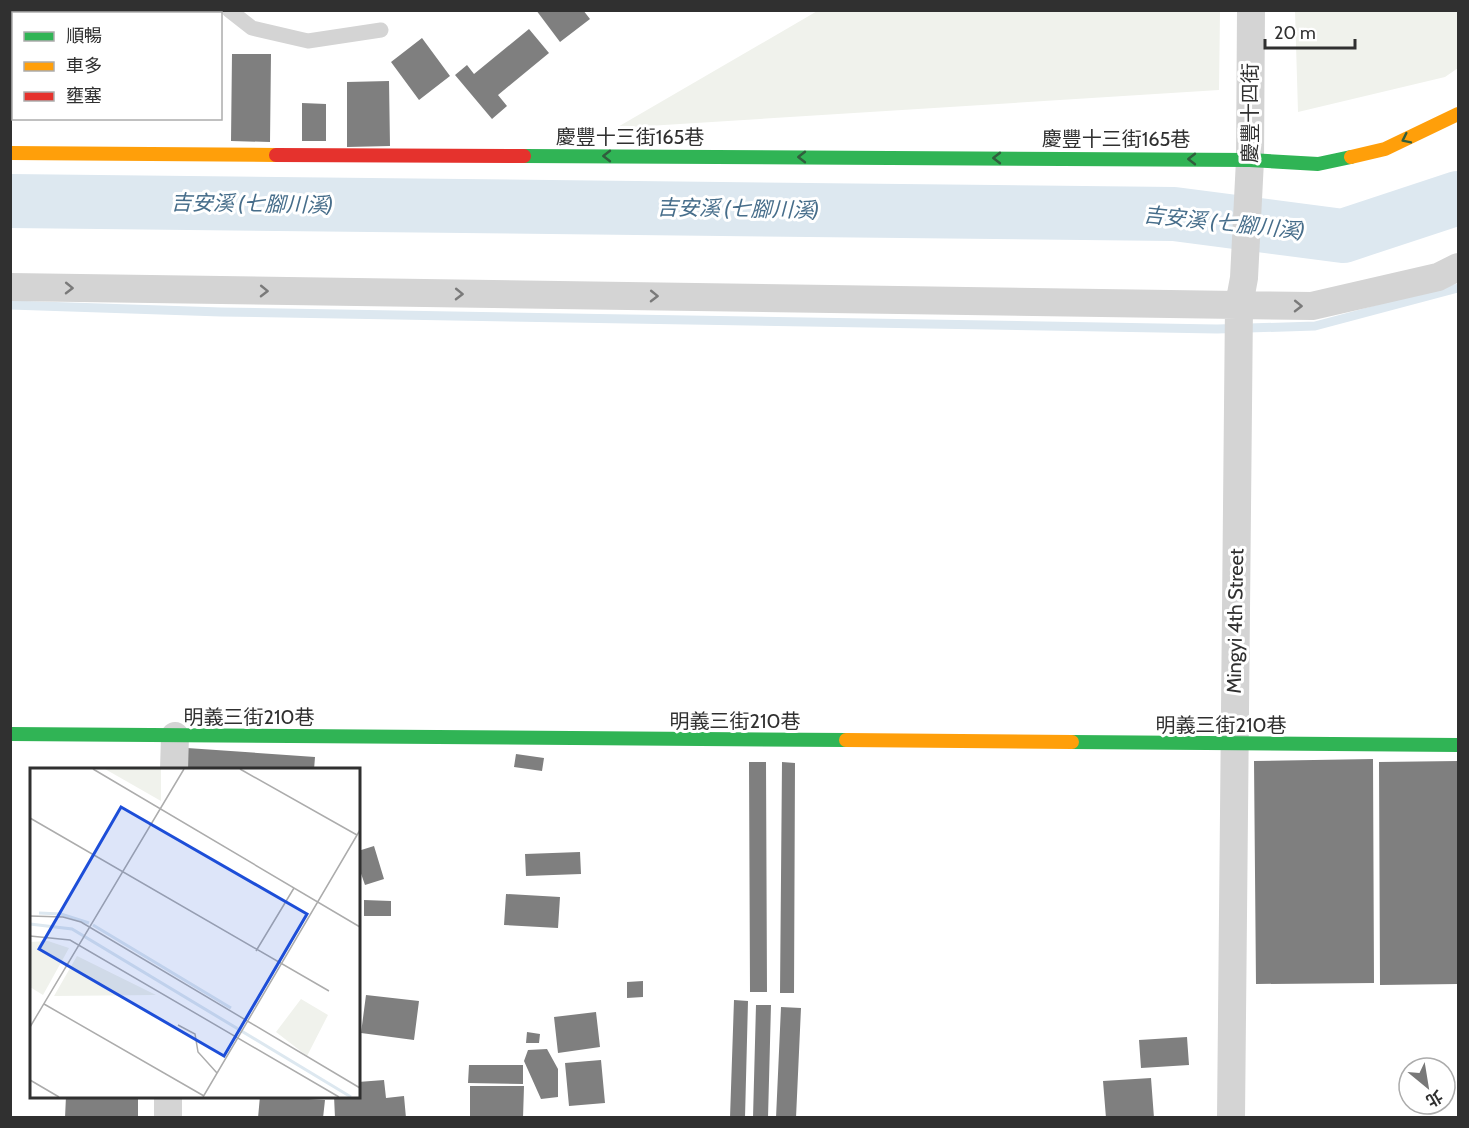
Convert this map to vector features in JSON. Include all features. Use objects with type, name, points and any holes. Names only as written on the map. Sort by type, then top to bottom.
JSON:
[{"type":"street","name":"慶豐十四街","points":[[1242,291],[1250,169],[1251,10]]},
{"type":"street","name":"慶豐十三街165巷","points":[[10,153],[1250,169],[1318,164],[1385,149],[1458,114]]},
{"type":"street","points":[[10,287],[1242,291],[1312,306],[1438,277],[1458,267]]},
{"type":"street","name":"Mingyi 4th Street","points":[[1231,1118],[1234,745],[1242,291]]},
{"type":"street","name":"明義三街210巷","points":[[10,734],[1458,745]]},
{"type":"street","points":[[174,768],[175,736]]},
{"type":"street","points":[[168,1098],[168,1118]]},
{"type":"lane","points":[[229,10],[252,28],[308,41],[381,30]]},
{"type":"shaded area","points":[[819,10],[1220,11],[1219,90],[616,128]]},
{"type":"shaded area","points":[[1295,11],[1458,11],[1458,68],[1445,77],[1298,112]]},
{"type":"building","points":[[11,10],[151,10],[151,12],[12,12],[12,107],[10,107]]},
{"type":"building","points":[[536,10],[583,10],[590,19],[560,42]]},
{"type":"building","points":[[529,29],[549,53],[498,95],[507,106],[492,119],[455,75],[467,65],[474,74]]},
{"type":"building","points":[[422,38],[450,76],[419,100],[391,62]]},
{"type":"building","points":[[232,54],[271,54],[270,142],[231,141]]},
{"type":"building","points":[[389,81],[390,146],[347,147],[347,82]]},
{"type":"building","points":[[302,103],[326,104],[326,141],[302,141]]},
{"type":"building","points":[[187,748],[315,757],[314,768],[185,768]]},
{"type":"building","points":[[516,754],[544,758],[542,771],[514,767]]},
{"type":"building","points":[[1373,759],[1374,983],[1256,984],[1254,761]]},
{"type":"building","points":[[1458,761],[1458,984],[1380,985],[1379,762]]},
{"type":"building","points":[[749,762],[766,762],[767,992],[750,992]]},
{"type":"building","points":[[782,762],[795,763],[794,993],[780,993]]},
{"type":"building","points":[[374,846],[384,879],[365,885],[360,871],[360,850]]},
{"type":"building","points":[[580,852],[581,874],[526,876],[525,854]]},
{"type":"building","points":[[506,894],[560,897],[558,928],[504,925]]},
{"type":"building","points":[[364,900],[391,901],[391,916],[364,916]]},
{"type":"building","points":[[643,981],[643,997],[627,998],[627,982]]},
{"type":"building","points":[[366,995],[419,1001],[414,1040],[361,1033]]},
{"type":"building","points":[[734,1000],[748,1001],[745,1118],[730,1118]]},
{"type":"building","points":[[756,1005],[771,1005],[768,1118],[753,1118]]},
{"type":"building","points":[[781,1007],[801,1008],[796,1118],[776,1118]]},
{"type":"building","points":[[596,1012],[600,1047],[558,1053],[554,1017]]},
{"type":"building","points":[[527,1032],[540,1034],[539,1043],[526,1043]]},
{"type":"building","points":[[1187,1037],[1189,1065],[1141,1068],[1139,1040]]},
{"type":"building","points":[[547,1049],[558,1069],[558,1097],[541,1099],[524,1061],[528,1050]]},
{"type":"building","points":[[601,1060],[605,1103],[569,1106],[565,1063]]},
{"type":"building","points":[[469,1065],[523,1065],[523,1084],[468,1083]]},
{"type":"building","points":[[1151,1078],[1154,1118],[1106,1118],[1103,1081]]},
{"type":"building","points":[[384,1080],[386,1098],[404,1096],[406,1118],[335,1118],[334,1098],[360,1098],[360,1082]]},
{"type":"building","points":[[470,1086],[524,1086],[523,1118],[470,1118]]},
{"type":"building","points":[[66,1098],[138,1098],[138,1118],[65,1118]]},
{"type":"building","points":[[260,1098],[325,1100],[323,1118],[258,1118]]},
{"type":"waterway","name":"吉安溪 (七腳川溪)","points":[[10,201],[1174,214],[1343,236],[1458,198]]},
{"type":"waterway","points":[[10,305],[221,312],[1217,329],[1315,326],[1458,288]]},
{"type":"traffic: fast","points":[[524,156],[1250,160],[1318,164],[1351,157]]},
{"type":"traffic: fast","points":[[10,734],[846,740]]},
{"type":"traffic: fast","points":[[1072,742],[1458,745]]},
{"type":"traffic: slow","points":[[1351,157],[1385,149],[1458,114]]},
{"type":"traffic: slow","points":[[10,153],[276,155]]},
{"type":"traffic: slow","points":[[846,740],[1072,742]]},
{"type":"traffic: jam","points":[[276,155],[524,156]]}]
